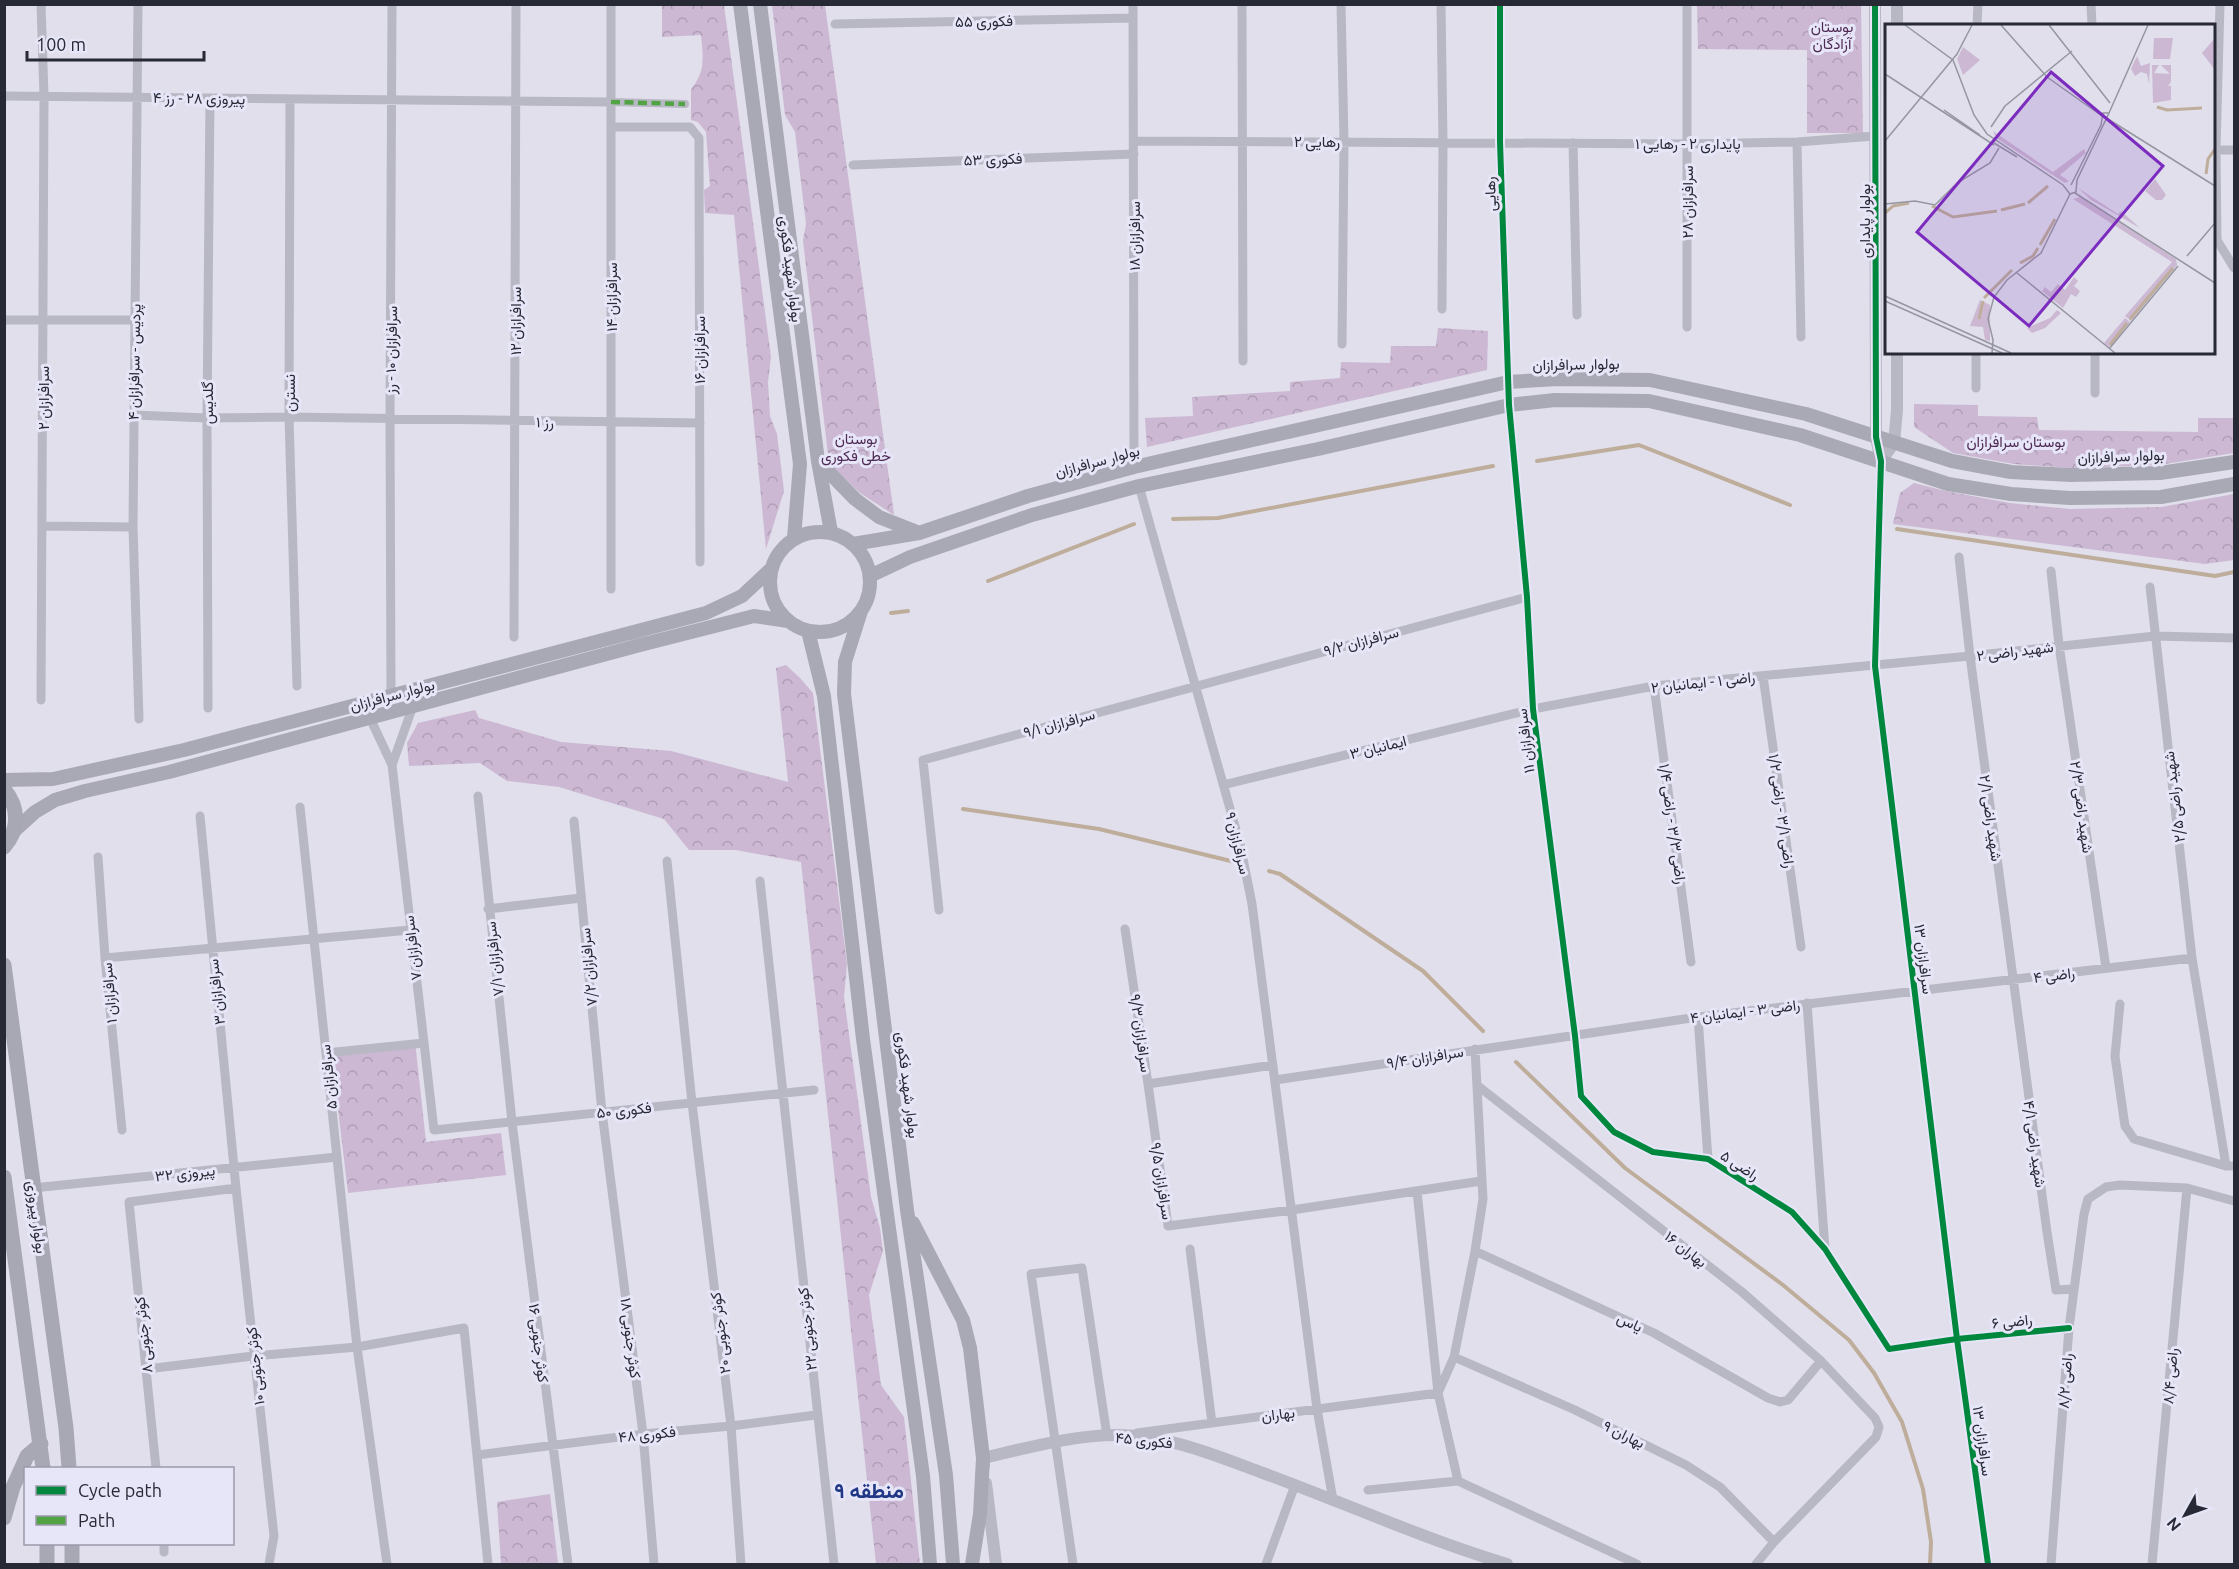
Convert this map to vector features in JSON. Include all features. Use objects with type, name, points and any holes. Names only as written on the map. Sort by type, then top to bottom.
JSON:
[{"type":"main road","name":"بولوار شهید فکوری","points":[[740,4],[800,464],[794,538]]},
{"type":"main road","name":"بولوار شهید فکوری","points":[[760,4],[818,461],[831,532]]},
{"type":"main road","name":"بولوار سرافرازان","points":[[853,543],[919,533],[1028,496],[1134,467],[1508,382],[1558,379],[1650,380],[1806,414],[1952,461],[2012,472],[2071,475],[2160,473],[2235,462]]},
{"type":"main road","points":[[870,576],[910,557],[1032,515],[1139,486],[1318,449],[1509,405],[1555,400],[1649,401],[1800,435],[1948,484],[2011,494],[2070,498],[2161,497],[2235,484]]},
{"type":"main road","points":[[818,461],[855,499],[879,517],[919,533]]},
{"type":"main road","points":[[812,531],[831,532],[853,543],[862,555],[870,576],[869,592],[861,611],[847,625],[829,632],[808,631],[788,621],[776,608],[770,589],[771,569],[779,551],[794,538],[812,531]]},
{"type":"main road","name":"بولوار سرافرازان","points":[[4,780],[53,779],[184,750],[706,613],[742,596],[771,569]]},
{"type":"main road","name":"بولوار شهید فکوری","points":[[861,611],[845,662],[844,693],[907,1210],[946,1475],[953,1564]]},
{"type":"main road","name":"بولوار سرافرازان","points":[[14,831],[35,812],[55,800],[85,791],[169,772],[754,616],[788,621]]},
{"type":"main road","points":[[808,631],[824,696],[863,1040],[923,1476],[930,1564]]},
{"type":"main road","points":[[4,789],[15,807],[16,819],[14,831],[4,847]]},
{"type":"main road","name":"بولوار پیروزی","points":[[4,965],[66,1428],[69,1467]]},
{"type":"main road","name":"بولوار پیروزی","points":[[4,1177],[43,1467]]},
{"type":"main road","points":[[907,1210],[963,1320],[970,1348],[983,1458],[980,1514],[972,1564]]},
{"type":"main road","points":[[4,1518],[13,1487],[27,1456],[41,1444]]},
{"type":"main road","points":[[47,1545],[47,1564]]},
{"type":"main road","points":[[72,1545],[72,1564]]},
{"type":"street","name":"سرافرازان ۲","points":[[41,4],[44,96],[41,700]]},
{"type":"street","name":"پردیس - سرافرازان ۴","points":[[138,4],[133,527],[139,719]]},
{"type":"street","name":"سرافرازان ۱۰ - رز","points":[[391,696],[392,4]]},
{"type":"street","name":"سرافرازان ۱۲","points":[[514,637],[516,4]]},
{"type":"street","name":"سرافرازان ۱۴","points":[[611,4],[611,589]]},
{"type":"street","name":"سرافرازان ۱۸","points":[[1133,4],[1134,467]]},
{"type":"street","points":[[1242,4],[1243,361]]},
{"type":"street","points":[[1341,4],[1344,141],[1342,344]]},
{"type":"street","points":[[1441,4],[1442,309]]},
{"type":"street","name":"رهایی","points":[[1500,4],[1500,142],[1509,405]]},
{"type":"street","name":"سرافرازان ۲۸","points":[[1687,4],[1687,327]]},
{"type":"street","name":"بولوار پایداری","points":[[1875,4],[1876,437],[1881,461]]},
{"type":"street","points":[[1897,4],[1897,24]]},
{"type":"street","points":[[1977,24],[1978,4]]},
{"type":"street","points":[[2091,4],[2092,24]]},
{"type":"street","points":[[2220,4],[2215,150],[2217,240],[2235,268]]},
{"type":"street","name":"فکوری ۵۵","points":[[836,24],[1133,18]]},
{"type":"street","name":"پیروزی ۲۸ - رز ۴","points":[[4,96],[611,102]]},
{"type":"street","name":"گلدیس","points":[[208,708],[207,418],[210,98]]},
{"type":"street","name":"نسترن","points":[[290,99],[289,417],[297,686]]},
{"type":"street","points":[[611,102],[685,105]]},
{"type":"street","name":"سرافرازان ۱۶","points":[[611,127],[690,127],[699,138],[700,562]]},
{"type":"street","name":"پایداری ۲ - رهایی ۱","points":[[1500,142],[1687,144],[1797,142],[1875,136]]},
{"type":"street","name":"رهایی ۲","points":[[1134,141],[1500,142]]},
{"type":"street","points":[[1797,142],[1801,337]]},
{"type":"street","points":[[1573,143],[1578,315]]},
{"type":"street","points":[[2215,150],[2235,150]]},
{"type":"street","name":"فکوری ۵۳","points":[[853,165],[1134,154]]},
{"type":"street","points":[[4,320],[135,320]]},
{"type":"street","points":[[1881,461],[1894,442],[1898,354]]},
{"type":"street","points":[[1976,354],[1976,388]]},
{"type":"street","points":[[2095,354],[2096,393]]},
{"type":"street","name":"سرافرازان ۱۱","points":[[1509,405],[1527,597],[1533,709],[1575,1036]]},
{"type":"street","name":"رز ۱","points":[[134,415],[207,418],[289,417],[700,423]]},
{"type":"street","name":"سرافرازان ۱۳","points":[[1881,461],[1875,666],[1957,1339],[1988,1564]]},
{"type":"street","name":"سرافرازان ۹","points":[[1139,486],[1240,844],[1252,904],[1317,1409],[1333,1500]]},
{"type":"street","points":[[42,526],[133,527]]},
{"type":"street","name":"شهید راضی ۲/۱","points":[[1959,557],[2013,980]]},
{"type":"street","name":"شهید راضی ۲/۳","points":[[2051,571],[2059,645],[2106,968]]},
{"type":"street","name":"شهید راضی ۲/۵","points":[[2150,587],[2192,958],[2230,1166]]},
{"type":"street","name":"سرافرازان ۹/۲","points":[[1196,686],[1527,597]]},
{"type":"street","name":"شهید راضی ۲","points":[[1875,666],[2155,636],[2235,638]]},
{"type":"street","name":"راضی ۱ - ایمانیان ۲","points":[[1533,709],[1654,686],[1875,666]]},
{"type":"street","name":"راضی ۳/۱ - راضی ۱/۲","points":[[1763,676],[1801,947]]},
{"type":"street","name":"سرافرازان ۹/۱","points":[[939,910],[923,760],[1196,686]]},
{"type":"street","name":"راضی ۳/۳ - راضی ۱/۴","points":[[1654,686],[1691,962]]},
{"type":"street","points":[[392,765],[414,706]]},
{"type":"street","name":"ایمانیان ۳","points":[[1223,785],[1533,709]]},
{"type":"street","points":[[370,718],[392,765]]},
{"type":"street","name":"سرافرازان ۷","points":[[392,765],[434,1130]]},
{"type":"street","name":"سرافرازان ۷/۱","points":[[478,796],[512,1122]]},
{"type":"street","name":"سرافرازان ۵","points":[[300,807],[357,1347],[387,1564]]},
{"type":"street","name":"سرافرازان ۳","points":[[200,816],[234,1168]]},
{"type":"street","name":"سرافرازان ۷/۲","points":[[574,821],[602,1113]]},
{"type":"street","name":"سرافرازان ۱","points":[[98,856],[105,958],[122,1130]]},
{"type":"street","name":"کوثر جنوبی ۲۰","points":[[667,861],[692,1103],[731,1426],[741,1564]]},
{"type":"street","name":"کوثر جنوبی ۲۲","points":[[760,881],[816,1415],[834,1564]]},
{"type":"street","points":[[488,909],[581,898]]},
{"type":"street","name":"سرافرازان ۹/۳","points":[[1125,929],[1148,1083],[1274,1065]]},
{"type":"street","points":[[105,958],[410,930]]},
{"type":"street","name":"راضی ۴","points":[[1916,990],[2192,958]]},
{"type":"street","name":"شهید راضی ۴/۱","points":[[2013,980],[2056,1290],[2074,1289]]},
{"type":"street","name":"راضی ۳ - ایمانیان ۴","points":[[1575,1036],[1698,1017],[1916,990]]},
{"type":"street","points":[[1807,1003],[1826,1249]]},
{"type":"street","points":[[2120,1004],[2115,1056],[2125,1126],[2134,1139],[2230,1166]]},
{"type":"street","points":[[1698,1017],[1708,1159]]},
{"type":"street","name":"سرافرازان ۹/۴","points":[[1275,1080],[1575,1036]]},
{"type":"street","name":"راضی ۵","points":[[1575,1036],[1581,1096],[1614,1132],[1653,1152],[1708,1159],[1792,1212],[1826,1249],[1889,1349]]},
{"type":"street","points":[[326,1053],[424,1043]]},
{"type":"street","points":[[1438,1393],[1454,1357],[1475,1251],[1482,1199],[1475,1050]]},
{"type":"street","name":"سرافرازان ۹/۵","points":[[1148,1083],[1167,1226],[1292,1210]]},
{"type":"street","name":"بهاران ۱۶","points":[[1478,1086],[1742,1292],[1821,1361],[1875,1418],[1879,1427],[1876,1437],[1774,1542]]},
{"type":"street","name":"فکوری ۵۰","points":[[434,1130],[814,1090]]},
{"type":"street","name":"کوثر جنوبی ۱۸","points":[[602,1113],[643,1434],[654,1564]]},
{"type":"street","name":"کوثر جنوبی ۱۶","points":[[512,1122],[568,1564]]},
{"type":"street","name":"پیروزی ۳۲","points":[[33,1188],[337,1157]]},
{"type":"street","name":"کوثر جنوبی ۱۰","points":[[234,1168],[274,1536],[269,1564]]},
{"type":"street","points":[[1292,1210],[1481,1181]]},
{"type":"street","name":"راضی ۸/۲","points":[[2051,1564],[2069,1328],[2088,1199],[2106,1187],[2120,1185],[2187,1188]]},
{"type":"street","name":"کوثر جنوبی ۸","points":[[156,1467],[129,1202],[236,1188]]},
{"type":"street","points":[[2187,1188],[2235,1201]]},
{"type":"street","name":"راضی ۸/۴","points":[[2152,1564],[2187,1188]]},
{"type":"street","points":[[1417,1191],[1438,1393],[1458,1481]]},
{"type":"street","points":[[1190,1249],[1212,1423]]},
{"type":"street","name":"یاس","points":[[1475,1251],[1654,1333],[1768,1398],[1780,1402],[1788,1400],[1821,1361]]},
{"type":"street","points":[[1073,1564],[1030,1274],[1082,1269],[1112,1436]]},
{"type":"street","points":[[147,1369],[357,1347],[464,1328],[488,1564]]},
{"type":"street","name":"راضی ۶","points":[[1889,1349],[1957,1339],[2069,1328]]},
{"type":"street","name":"بهاران ۹","points":[[1454,1357],[1575,1410],[1686,1465],[1720,1487],[1774,1542]]},
{"type":"street","name":"بهاران","points":[[1112,1436],[1438,1393]]},
{"type":"street","name":"فکوری ۴۸","points":[[477,1455],[816,1415]]},
{"type":"street","name":"فکوری ۴۵","points":[[983,1458],[1053,1441],[1112,1436],[1168,1441],[1295,1485],[1391,1524],[1507,1564]]},
{"type":"street","points":[[983,1458],[996,1564]]},
{"type":"street","points":[[1368,1491],[1458,1481],[1637,1564]]},
{"type":"street","points":[[1266,1564],[1295,1485]]},
{"type":"street","points":[[1756,1564],[1774,1542]]},
{"type":"green space","points":[[662,5],[724,5],[771,357],[768,382],[770,416],[777,434],[784,491],[766,549],[734,215],[705,213],[704,190],[710,186],[706,132],[698,122],[691,120],[691,89],[699,76],[702,64],[701,35],[662,37]]},
{"type":"green space","name":"بوستان خطی فکوری","points":[[772,5],[825,5],[894,515],[860,493],[829,463],[803,240],[806,224],[795,132],[785,115]]},
{"type":"green space","name":"بوستان آزادگان","points":[[1697,5],[1861,5],[1863,133],[1807,133],[1807,50],[1698,49]]},
{"type":"green space","points":[[1438,328],[1488,331],[1487,370],[1147,447],[1145,418],[1193,416],[1192,397],[1290,391],[1290,382],[1340,378],[1341,362],[1390,363],[1391,346],[1436,346]]},
{"type":"green space","name":"بوستان سرافرازان","points":[[1914,404],[1978,405],[1978,416],[2037,417],[2039,430],[2198,432],[2198,418],[2234,418],[2234,453],[2159,465],[2071,468],[2014,464],[1953,453],[1914,427]]},
{"type":"green space","points":[[1914,483],[2010,503],[2070,509],[2161,507],[2234,494],[2234,560],[2205,564],[1893,524],[1900,493]]},
{"type":"green space","points":[[786,665],[813,693],[847,964],[844,997],[871,1197],[880,1228],[883,1251],[869,1295],[881,1385],[904,1417],[920,1564],[876,1564],[801,862],[736,850],[689,850],[664,819],[559,787],[507,781],[480,763],[409,766],[407,743],[418,723],[475,710],[479,718],[561,742],[671,751],[788,782],[776,668]]},
{"type":"green space","points":[[415,1041],[426,1142],[501,1133],[506,1175],[348,1193],[331,1050]]},
{"type":"green space","points":[[550,1494],[558,1564],[501,1564],[497,1502]]},
{"type":"waterway","points":[[1537,461],[1639,445],[1790,505]]},
{"type":"waterway","points":[[1173,519],[1218,518],[1493,466]]},
{"type":"waterway","points":[[988,581],[1134,524]]},
{"type":"waterway","points":[[1897,529],[2215,576],[2234,572]]},
{"type":"waterway","points":[[891,613],[908,611]]},
{"type":"waterway","points":[[963,809],[1099,829],[1235,862]]},
{"type":"waterway","points":[[1269,871],[1280,874],[1423,971],[1483,1031]]},
{"type":"waterway","points":[[1516,1062],[1625,1168],[1783,1285],[1849,1340],[1874,1373],[1902,1422],[1923,1489],[1931,1542],[1930,1564]]},
{"type":"marked path","points":[[611,102],[685,104]]},
{"type":"cycle path","points":[[1500,4],[1500,142],[1509,405],[1527,597],[1533,709],[1581,1096],[1614,1132],[1653,1152],[1708,1159],[1792,1212],[1825,1249],[1889,1349],[1957,1339],[2069,1328]]},
{"type":"cycle path","points":[[1875,4],[1876,437],[1881,461],[1875,666],[1957,1339],[1988,1564]]},
{"type":"district","name":"منطقه ۹","points":[[869,1490]]}]
